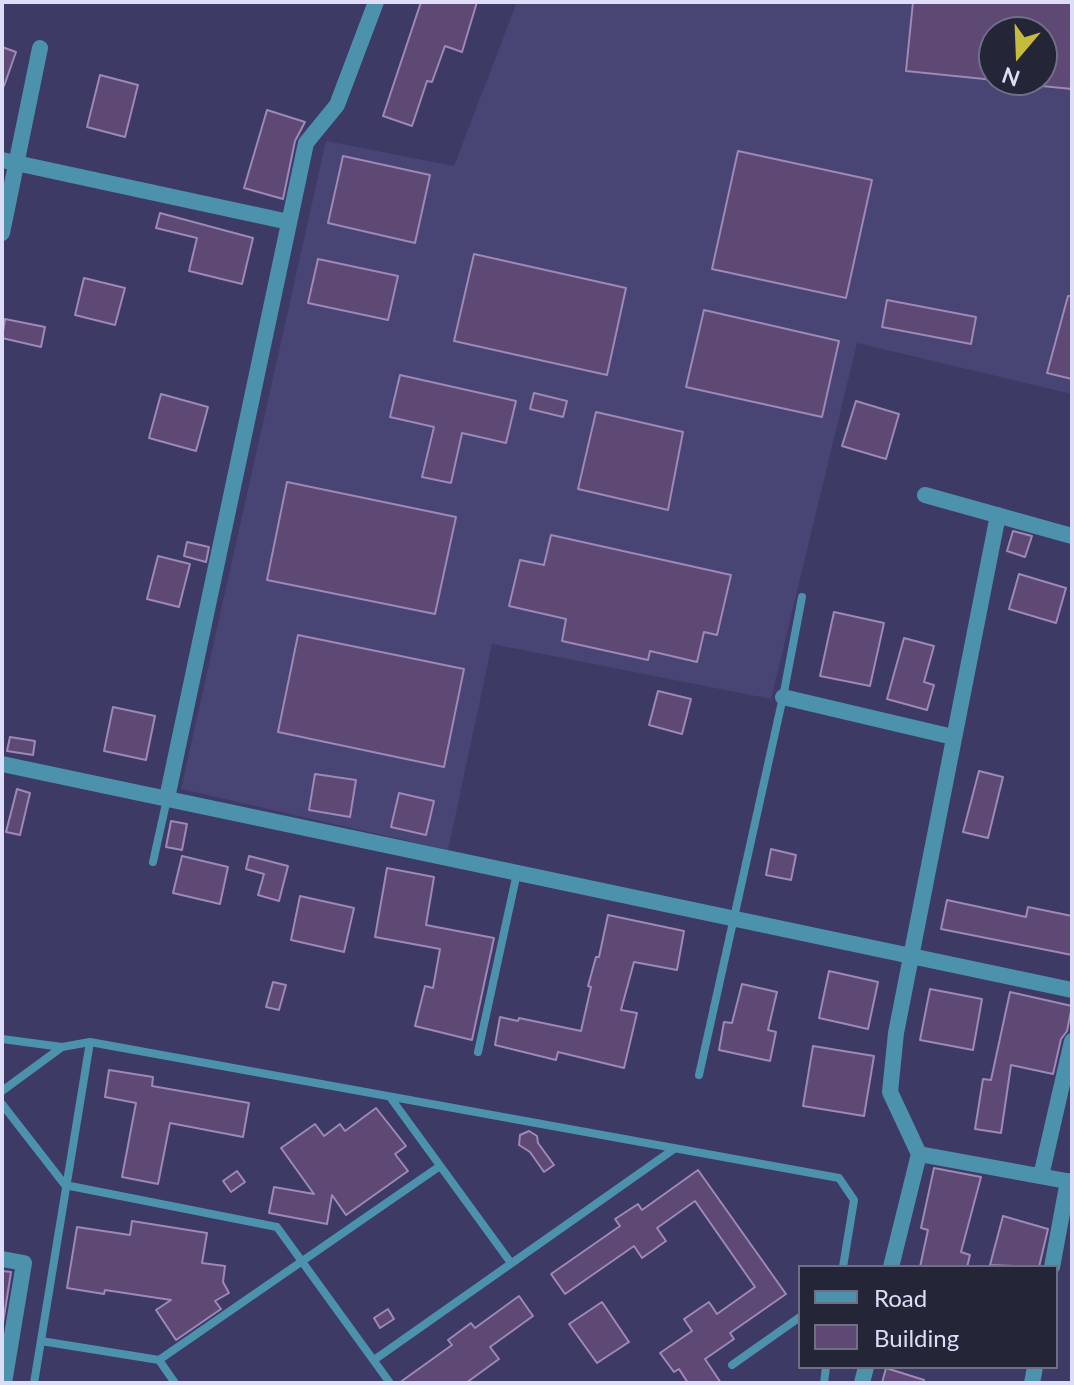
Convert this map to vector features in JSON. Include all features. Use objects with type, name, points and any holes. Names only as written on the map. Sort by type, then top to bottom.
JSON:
[{"type":"street","points":[[167,798],[306,143],[337,105],[376,2]]},
{"type":"street","points":[[2,233],[9,162],[40,48]]},
{"type":"street","points":[[9,162],[289,222]]},
{"type":"street","points":[[925,495],[1072,536]]},
{"type":"street","points":[[891,1265],[919,1154],[890,1092],[896,1033],[998,515]]},
{"type":"street","points":[[783,697],[953,737]]},
{"type":"street","points":[[2,764],[1072,990]]},
{"type":"street","points":[[1041,1176],[1072,1041]]},
{"type":"street","points":[[919,1154],[1070,1182],[1052,1265]]},
{"type":"street","points":[[2,1259],[24,1263],[4,1383]]},
{"type":"lane","points":[[699,1075],[783,697],[802,597]]},
{"type":"lane","points":[[153,862],[167,798]]},
{"type":"lane","points":[[478,1052],[517,872]]},
{"type":"lane","points":[[2,1039],[62,1047],[90,1042],[839,1178],[854,1200],[843,1265]]},
{"type":"lane","points":[[34,1383],[90,1042]]},
{"type":"lane","points":[[2,1091],[62,1047]]},
{"type":"lane","points":[[390,1097],[511,1263]]},
{"type":"lane","points":[[2,1104],[65,1185],[277,1227],[390,1383]]},
{"type":"lane","points":[[374,1360],[674,1149]]},
{"type":"lane","points":[[41,1341],[159,1360],[440,1166]]},
{"type":"lane","points":[[732,1365],[798,1318]]},
{"type":"lane","points":[[159,1360],[175,1383]]},
{"type":"shaded area","points":[[517,2],[1072,2],[1072,394],[857,343],[771,699],[492,644],[448,850],[181,789],[326,141],[454,166]]},
{"type":"building","points":[[421,2],[477,2],[462,52],[445,46],[432,82],[427,81],[412,126],[383,116]]},
{"type":"building","points":[[913,2],[1072,2],[1072,89],[1058,88],[1058,16],[978,16],[978,78],[906,71]]},
{"type":"building","points":[[2,47],[16,52],[4,86],[2,86]]},
{"type":"building","points":[[100,75],[138,85],[125,137],[87,127]]},
{"type":"building","points":[[267,110],[305,122],[295,141],[283,199],[244,188]]},
{"type":"building","points":[[738,151],[872,180],[846,298],[712,269]]},
{"type":"building","points":[[343,156],[430,175],[415,243],[328,223]]},
{"type":"building","points":[[160,213],[253,238],[242,284],[189,271],[197,238],[156,228]]},
{"type":"building","points":[[474,254],[626,288],[607,375],[454,341]]},
{"type":"building","points":[[318,259],[398,276],[388,320],[308,303]]},
{"type":"building","points":[[84,278],[125,288],[115,325],[75,315]]},
{"type":"building","points":[[1068,296],[1072,296],[1072,379],[1047,373]]},
{"type":"building","points":[[887,300],[976,317],[971,344],[882,327]]},
{"type":"building","points":[[704,310],[839,341],[822,417],[686,387]]},
{"type":"building","points":[[5,319],[45,327],[41,347],[2,338]]},
{"type":"building","points":[[400,375],[516,401],[506,443],[462,433],[451,483],[422,477],[434,427],[390,417]]},
{"type":"building","points":[[534,393],[567,401],[563,417],[530,409]]},
{"type":"building","points":[[161,394],[208,407],[196,451],[149,438]]},
{"type":"building","points":[[856,401],[899,414],[886,459],[842,446]]},
{"type":"building","points":[[596,412],[683,432],[668,510],[578,489]]},
{"type":"building","points":[[287,482],[456,517],[435,614],[267,580]]},
{"type":"building","points":[[1013,531],[1032,536],[1025,557],[1007,551]]},
{"type":"building","points":[[551,535],[731,575],[717,635],[704,632],[697,662],[650,651],[648,660],[562,641],[566,619],[509,606],[520,560],[544,565]]},
{"type":"building","points":[[187,542],[209,547],[206,562],[184,556]]},
{"type":"building","points":[[158,556],[190,564],[179,607],[147,599]]},
{"type":"building","points":[[1019,574],[1066,588],[1056,623],[1009,609]]},
{"type":"building","points":[[834,612],[884,623],[870,686],[820,676]]},
{"type":"building","points":[[298,635],[464,669],[444,767],[278,732]]},
{"type":"building","points":[[904,638],[934,646],[924,682],[934,685],[927,710],[887,699]]},
{"type":"building","points":[[658,691],[691,699],[682,734],[649,725]]},
{"type":"building","points":[[113,707],[155,716],[146,760],[104,751]]},
{"type":"building","points":[[10,737],[35,741],[33,755],[7,751]]},
{"type":"building","points":[[979,771],[1003,777],[988,838],[963,832]]},
{"type":"building","points":[[315,774],[356,780],[350,817],[309,810]]},
{"type":"building","points":[[17,789],[30,793],[20,835],[6,832]]},
{"type":"building","points":[[399,793],[434,801],[426,835],[391,827]]},
{"type":"building","points":[[171,821],[187,824],[182,850],[166,847]]},
{"type":"building","points":[[771,849],[796,855],[791,880],[766,875]]},
{"type":"building","points":[[182,856],[228,867],[220,904],[173,893]]},
{"type":"building","points":[[249,856],[288,866],[279,901],[258,895],[264,874],[246,869]]},
{"type":"building","points":[[387,868],[434,877],[426,925],[494,938],[472,1040],[415,1026],[425,986],[433,988],[440,949],[375,937]]},
{"type":"building","points":[[300,896],[354,908],[344,952],[291,940]]},
{"type":"building","points":[[947,900],[1026,917],[1028,907],[1072,916],[1072,955],[941,929]]},
{"type":"building","points":[[608,915],[684,931],[677,970],[634,962],[621,1010],[637,1013],[624,1068],[558,1052],[556,1060],[495,1045],[500,1017],[581,1031],[591,987],[588,986],[596,957],[599,957]]},
{"type":"building","points":[[829,971],[878,982],[868,1029],[819,1018]]},
{"type":"building","points":[[273,982],[286,985],[279,1010],[266,1007]]},
{"type":"building","points":[[742,984],[777,992],[768,1030],[776,1032],[770,1061],[719,1050],[724,1022],[732,1023]]},
{"type":"building","points":[[930,989],[982,999],[973,1050],[920,1040]]},
{"type":"building","points":[[1010,992],[1072,1006],[1067,1031],[1061,1039],[1053,1074],[1011,1065],[1001,1133],[975,1129],[983,1079],[991,1080]]},
{"type":"building","points":[[813,1046],[874,1056],[864,1116],[803,1106]]},
{"type":"building","points":[[109,1070],[153,1077],[152,1086],[249,1103],[243,1137],[170,1123],[158,1184],[122,1177],[136,1103],[105,1097]]},
{"type":"building","points":[[376,1108],[406,1146],[395,1154],[408,1171],[346,1215],[332,1195],[327,1224],[269,1213],[274,1187],[314,1194],[281,1148],[315,1124],[324,1136],[340,1124],[345,1131]]},
{"type":"building","points":[[529,1131],[537,1136],[538,1143],[554,1165],[544,1172],[530,1152],[519,1145],[520,1135]]},
{"type":"building","points":[[934,1168],[981,1177],[961,1252],[970,1255],[968,1265],[920,1265],[928,1230],[921,1228]]},
{"type":"building","points":[[698,1170],[786,1294],[730,1333],[734,1339],[705,1359],[721,1383],[688,1383],[679,1369],[674,1372],[660,1353],[692,1331],[684,1319],[709,1302],[717,1314],[755,1287],[695,1201],[657,1228],[666,1241],[642,1258],[634,1246],[565,1294],[551,1274],[620,1226],[615,1219],[638,1204],[642,1210]]},
{"type":"building","points":[[237,1171],[245,1182],[231,1192],[223,1181]]},
{"type":"building","points":[[1003,1216],[1048,1229],[1039,1265],[990,1265]]},
{"type":"building","points":[[132,1221],[207,1233],[202,1263],[225,1266],[223,1282],[229,1293],[215,1301],[221,1309],[176,1340],[156,1310],[171,1300],[67,1288],[77,1227],[130,1235]]},
{"type":"building","points":[[2,1271],[11,1272],[3,1323],[2,1323]]},
{"type":"building","points":[[519,1296],[533,1316],[490,1347],[499,1359],[466,1383],[399,1383],[452,1345],[448,1340],[471,1323],[475,1328]]},
{"type":"building","points":[[602,1302],[629,1342],[597,1363],[569,1324]]},
{"type":"building","points":[[388,1309],[394,1319],[380,1328],[374,1318]]},
{"type":"building","points":[[886,1369],[924,1380],[924,1383],[882,1383]]}]
